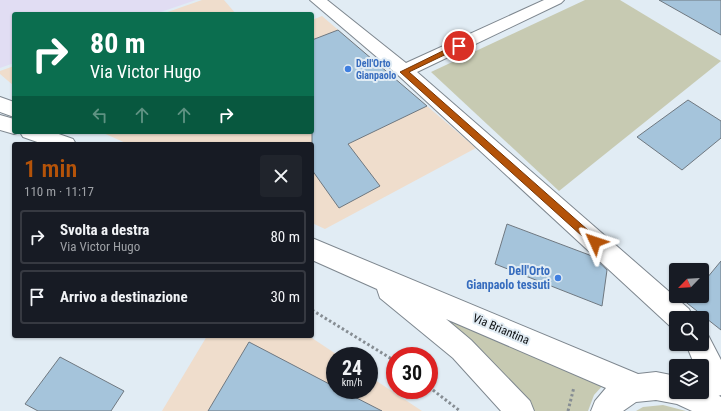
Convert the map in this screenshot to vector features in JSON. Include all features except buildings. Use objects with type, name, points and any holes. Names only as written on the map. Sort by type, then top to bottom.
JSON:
[{"type":"street","points":[[318,0],[404,72],[672,311]]},
{"type":"street","points":[[404,72],[556,0]]},
{"type":"street","points":[[0,104],[12,109]]},
{"type":"street","points":[[0,122],[12,127]]},
{"type":"street","points":[[38,134],[55,138]]},
{"type":"street","name":"Via Briantina","points":[[314,250],[636,387]]},
{"type":"street","name":"Via Briantina","points":[[364,272],[421,314],[462,349],[520,411]]},
{"type":"street","points":[[709,342],[721,352]]},
{"type":"street","points":[[605,411],[616,397],[636,387],[669,387]]},
{"type":"street","points":[[706,399],[717,411]]},
{"type":"path","points":[[314,311],[386,355]]},
{"type":"path","points":[[438,394],[460,411]]},
{"type":"shaded area","points":[[0,0],[196,0],[161,12],[12,12],[12,64],[0,68]]},
{"type":"shaded area","points":[[202,0],[224,0],[234,12],[168,12]]},
{"type":"shaded area","points":[[322,16],[476,148],[325,229],[314,224],[314,142],[124,142],[106,134],[314,134],[314,19]]},
{"type":"shaded area","points":[[12,67],[12,84],[0,74],[0,71]]},
{"type":"shaded area","points":[[206,338],[312,338],[326,347],[326,399],[378,399],[378,382],[386,387],[386,399],[404,399],[422,411],[162,411]]},
{"type":"green space","points":[[585,0],[620,0],[721,61],[559,191],[431,72]]},
{"type":"green space","points":[[417,301],[605,383],[594,395],[588,411],[530,411]]},
{"type":"green space","points":[[663,405],[686,411],[636,411],[643,407]]},
{"type":"place","name":"Dell'Orto Gianpaolo","points":[[348,69]]},
{"type":"place","name":"Dell'Orto Gianpaolo tessuti","points":[[558,278]]},
{"type":"route","points":[[459,46],[404,72],[595,242]]}]
